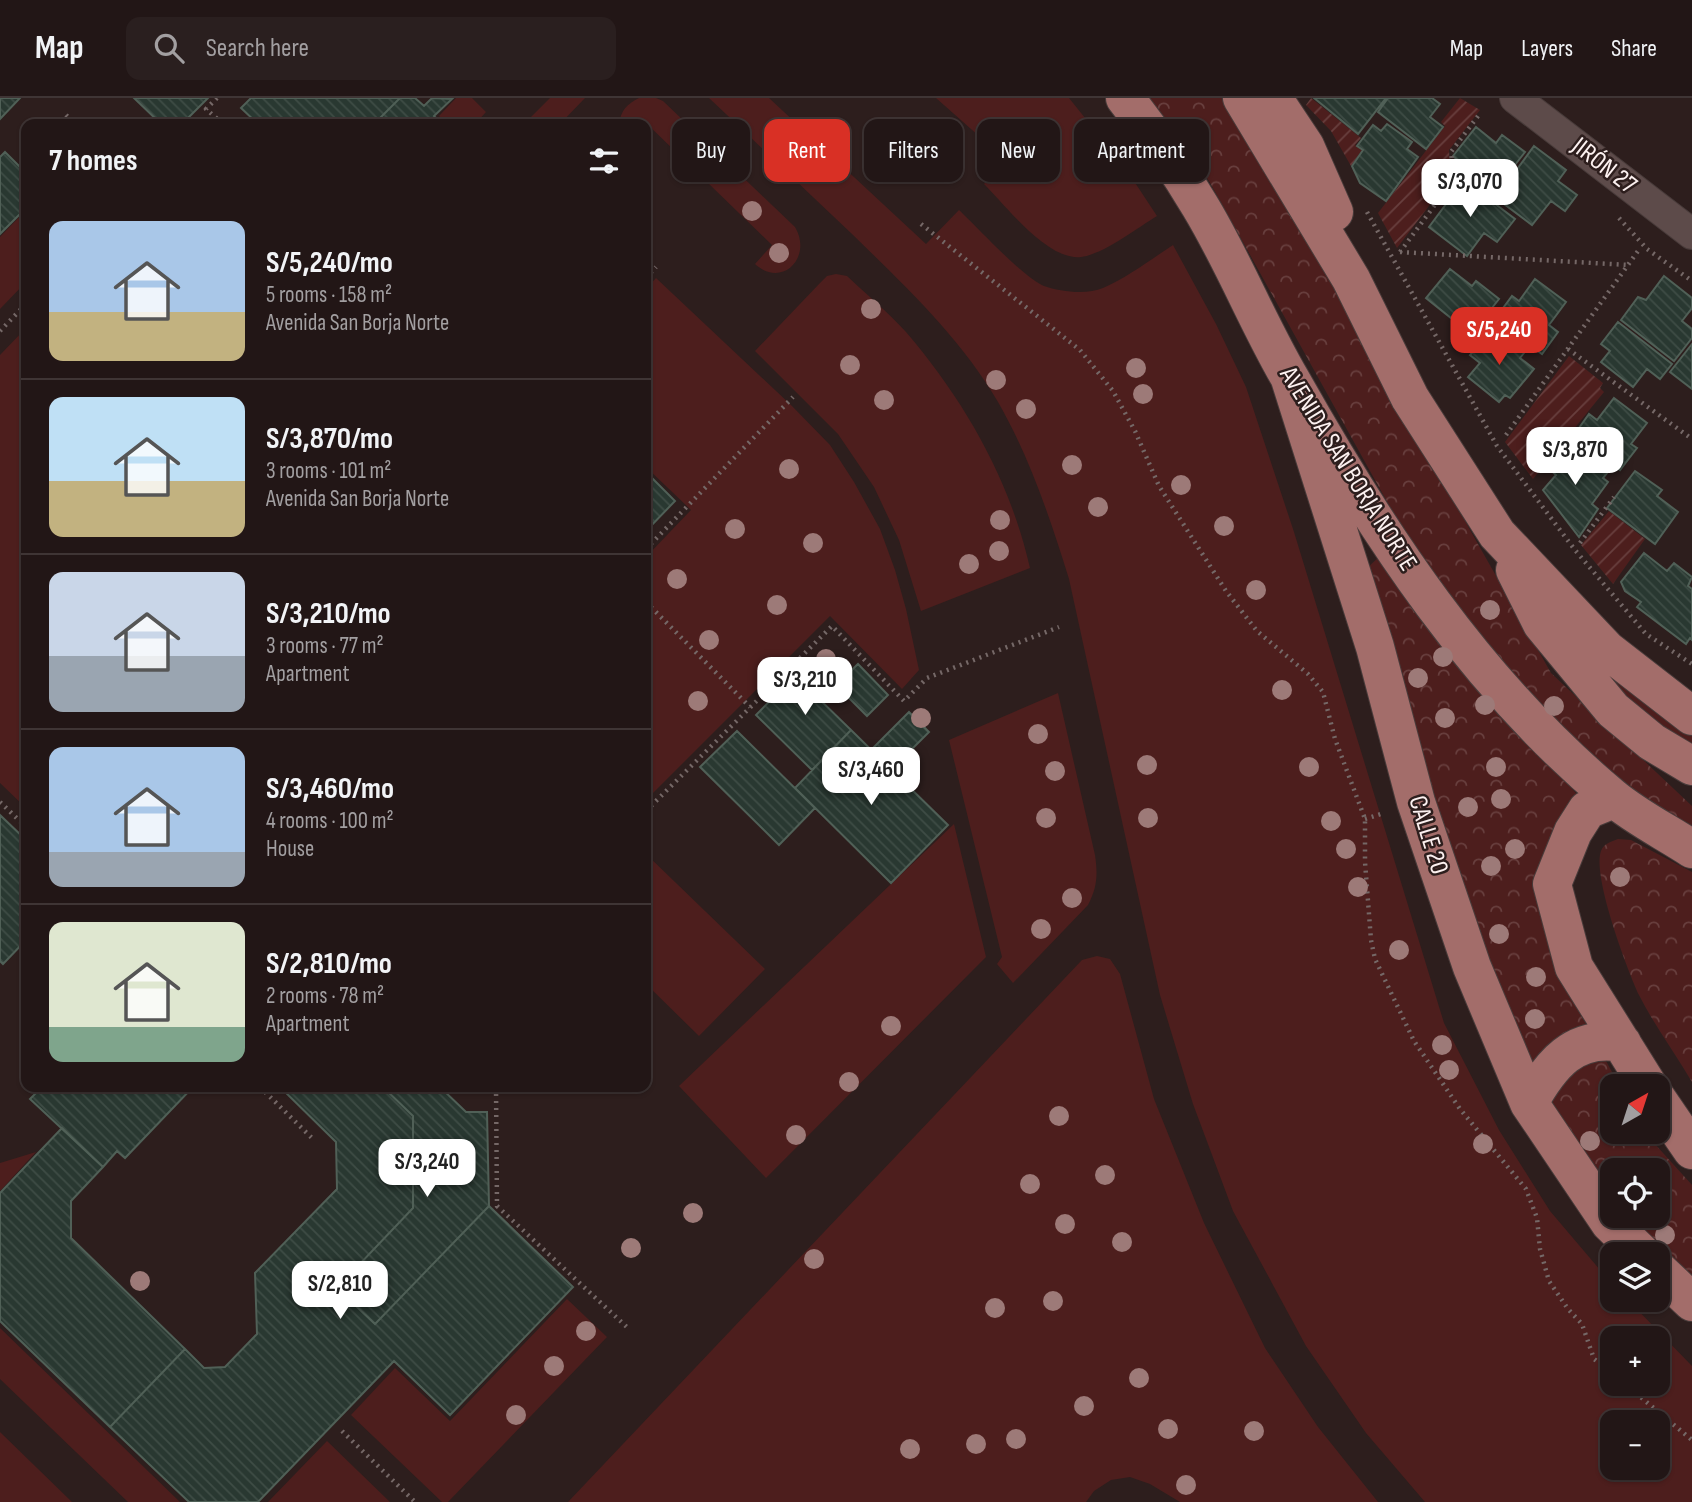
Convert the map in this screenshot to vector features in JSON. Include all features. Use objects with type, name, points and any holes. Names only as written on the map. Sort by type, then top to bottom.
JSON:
[{"type":"main road","name":"AVENIDA SAN BORJA NORTE","points":[[1125,98],[1151,131],[1201,208],[1290,379],[1377,525],[1481,666],[1535,728],[1614,799],[1692,849]]},
{"type":"main road","points":[[1242,98],[1351,279],[1410,398],[1497,534],[1542,624],[1613,710],[1652,742],[1692,766]]},
{"type":"main road","points":[[1273,98],[1305,146],[1332,204],[1351,279]]},
{"type":"main road","name":"CALLE 20","points":[[1290,379],[1375,647],[1416,802],[1472,967],[1529,1103],[1610,1223],[1630,1242]]},
{"type":"main road","points":[[1497,534],[1608,650],[1692,716]]},
{"type":"main road","points":[[1614,799],[1587,810],[1573,832],[1552,884],[1574,967],[1641,1074]]},
{"type":"main road","points":[[1529,1103],[1553,1065],[1566,1054],[1582,1046],[1605,1040],[1622,1043]]},
{"type":"main road","points":[[1670,1118],[1692,1150]]},
{"type":"main road","points":[[1670,1281],[1692,1302]]},
{"type":"street","name":"JIRÓN 27","points":[[1516,98],[1692,234]]},
{"type":"path","points":[[217,98],[206,108],[218,119]]},
{"type":"path","points":[[66,115],[70,119]]},
{"type":"path","points":[[1478,116],[1451,152],[1454,179],[1400,252],[1628,265]]},
{"type":"path","points":[[1360,200],[1497,446],[1575,550],[1646,634],[1692,664]]},
{"type":"path","points":[[921,223],[1080,350],[1113,391],[1135,431],[1159,486],[1226,591],[1256,631],[1308,674],[1323,692],[1335,739],[1365,819],[1365,862],[1375,959],[1414,1041],[1460,1109],[1526,1189],[1537,1218],[1540,1249],[1549,1281],[1582,1324],[1594,1359],[1600,1364]]},
{"type":"path","points":[[1506,435],[1638,251]]},
{"type":"path","points":[[651,272],[656,267]]},
{"type":"path","points":[[0,331],[21,309]]},
{"type":"path","points":[[1568,349],[1691,436]]},
{"type":"path","points":[[651,545],[793,397]]},
{"type":"path","points":[[1580,544],[1614,497]]},
{"type":"path","points":[[651,607],[750,707]]},
{"type":"path","points":[[651,806],[832,626],[904,701],[927,678],[1059,627]]},
{"type":"path","points":[[0,802],[21,822]]},
{"type":"path","points":[[265,1092],[314,1140]]},
{"type":"path","points":[[496,1092],[497,1206],[630,1330]]},
{"type":"path","points":[[1639,1396],[1692,1440]]},
{"type":"path","points":[[342,1431],[415,1502]]},
{"type":"green space","points":[[456,98],[472,98],[486,112],[480,119],[442,119],[439,116]]},
{"type":"green space","points":[[550,98],[585,98],[565,119],[529,119]]},
{"type":"green space","points":[[639,98],[656,98],[663,101],[682,119],[672,119],[672,148],[651,128],[651,119],[620,119],[625,108]]},
{"type":"green space","points":[[709,98],[769,98],[792,119],[764,119],[764,150],[750,137],[750,119],[731,119]]},
{"type":"green space","points":[[936,98],[1069,98],[1086,119],[1074,119],[1074,182],[1135,182],[1157,216],[1110,246],[1090,255],[1068,256],[1055,250],[1028,230],[984,184],[1060,182],[1060,119],[977,119],[977,134],[963,119]]},
{"type":"green space","points":[[1144,98],[1222,98],[1253,140],[1362,320],[1470,530],[1551,673],[1692,806],[1692,836],[1630,793],[1546,719],[1465,621],[1395,516],[1209,181],[1209,119],[1164,119]]},
{"type":"green space","points":[[1311,98],[1361,138],[1355,145],[1362,150],[1351,166],[1331,131],[1306,105]]},
{"type":"green space","points":[[1460,98],[1480,110],[1449,150],[1451,177],[1397,248],[1378,213],[1445,126],[1441,122]]},
{"type":"green space","points":[[850,173],[926,244],[959,210],[1025,274],[1044,286],[1066,291],[1082,292],[1103,288],[1130,274],[1173,245],[1216,324],[1246,387],[1294,532],[1444,1023],[1499,1130],[1550,1211],[1600,1270],[1600,1312],[1640,1312],[1653,1326],[1600,1326],[1600,1396],[1670,1396],[1670,1343],[1692,1366],[1692,1502],[1425,1502],[1366,1433],[1306,1346],[1233,1211],[1193,1104],[1160,995],[1069,579],[1030,467],[998,402],[967,356],[931,313],[797,182],[850,182]]},
{"type":"green space","points":[[707,182],[748,182],[795,227],[800,238],[800,249],[792,266],[775,273],[765,271],[755,264],[772,245]]},
{"type":"green space","points":[[21,215],[21,287],[0,309],[0,237]]},
{"type":"green space","points":[[827,276],[847,276],[906,332],[966,414],[998,473],[1030,568],[921,611],[899,540],[874,487],[838,434],[755,351]]},
{"type":"green space","points":[[656,278],[830,445],[880,529],[906,609],[919,670],[902,689],[830,616],[651,795],[651,552],[691,510],[651,472],[651,284]]},
{"type":"green space","points":[[21,333],[21,803],[0,783],[0,355]]},
{"type":"green space","points":[[1569,356],[1603,383],[1600,388],[1604,392],[1533,479],[1505,442]]},
{"type":"green space","points":[[1609,511],[1645,539],[1613,584],[1581,545]]},
{"type":"green space","points":[[1381,555],[1470,672],[1582,800],[1553,962],[1613,1074],[1600,1074],[1600,1144],[1655,1144],[1668,1158],[1600,1158],[1600,1177],[1546,1102],[1445,859],[1364,571]]},
{"type":"green space","points":[[1569,638],[1692,735],[1692,752],[1629,705]]},
{"type":"green space","points":[[1058,693],[1095,855],[1096,881],[1088,905],[1013,983],[997,964],[1002,957],[949,740]]},
{"type":"green space","points":[[954,824],[986,957],[766,1178],[679,1086]]},
{"type":"green space","points":[[1618,839],[1631,840],[1692,872],[1692,1082],[1639,995],[1612,923],[1601,880],[1600,863],[1602,848]]},
{"type":"green space","points":[[651,859],[765,969],[699,1036],[651,989]]},
{"type":"green space","points":[[1097,956],[1110,959],[1120,974],[1154,1099],[1204,1223],[1265,1348],[1318,1427],[1378,1502],[1180,1502],[1150,1484],[1130,1477],[1111,1480],[1094,1491],[1086,1502],[568,1502],[1082,960]]},
{"type":"green space","points":[[36,1152],[1,1190],[0,1190],[0,1163]]},
{"type":"green space","points":[[1670,1161],[1692,1185],[1692,1278],[1670,1257],[1670,1242],[1654,1242],[1640,1228],[1670,1228]]},
{"type":"green space","points":[[567,1299],[607,1337],[448,1502],[442,1502],[351,1415],[395,1368],[450,1421]]},
{"type":"green space","points":[[0,1328],[180,1502],[128,1502],[0,1379]]},
{"type":"green space","points":[[0,1432],[72,1502],[0,1502]]},
{"type":"green space","points":[[327,1441],[390,1502],[268,1502]]},
{"type":"building","points":[[0,98],[20,98],[0,119]]},
{"type":"building","points":[[134,98],[208,98],[189,119],[156,119]]},
{"type":"building","points":[[251,98],[400,98],[379,119],[253,119],[241,108]]},
{"type":"building","points":[[400,98],[415,98],[424,106],[432,98],[452,99],[434,116],[437,119],[379,119]]},
{"type":"building","points":[[1314,98],[1386,98],[1358,134]]},
{"type":"building","points":[[1388,98],[1432,98],[1440,104],[1430,117],[1443,127],[1426,149],[1378,112]]},
{"type":"building","points":[[1387,124],[1412,142],[1407,149],[1418,157],[1386,201],[1360,183],[1352,166],[1363,150],[1357,146],[1373,125],[1381,131]]},
{"type":"building","points":[[1476,127],[1496,143],[1502,135],[1525,152],[1490,197],[1464,177],[1470,170],[1453,156]]},
{"type":"building","points":[[1534,146],[1566,170],[1558,181],[1577,195],[1565,211],[1551,201],[1532,225],[1496,198]]},
{"type":"building","points":[[5,152],[21,168],[21,213],[0,234],[0,157]]},
{"type":"building","points":[[1464,180],[1515,219],[1497,242],[1484,233],[1467,256],[1429,227]]},
{"type":"building","points":[[1450,269],[1472,286],[1476,281],[1499,299],[1488,313],[1493,317],[1490,320],[1485,316],[1471,334],[1426,298]]},
{"type":"building","points":[[1664,276],[1692,298],[1692,308],[1682,321],[1692,329],[1692,338],[1674,361],[1621,320],[1638,297],[1646,300]]},
{"type":"building","points":[[1535,279],[1566,302],[1549,325],[1558,332],[1542,354],[1495,319],[1512,296],[1519,301]]},
{"type":"building","points":[[1618,322],[1672,364],[1660,379],[1647,369],[1633,387],[1601,362],[1610,351],[1601,344]]},
{"type":"building","points":[[1489,333],[1500,341],[1504,336],[1524,353],[1520,358],[1534,369],[1510,398],[1505,395],[1499,402],[1468,377],[1480,363],[1470,355]]},
{"type":"building","points":[[1692,344],[1692,389],[1670,372]]},
{"type":"building","points":[[1614,398],[1647,423],[1631,444],[1637,448],[1620,470],[1574,435],[1589,414],[1597,420]]},
{"type":"building","points":[[1562,446],[1580,460],[1585,453],[1608,472],[1603,478],[1608,482],[1592,504],[1598,509],[1579,537],[1543,490],[1556,475],[1546,466]]},
{"type":"building","points":[[1635,471],[1662,490],[1657,496],[1678,512],[1655,544],[1607,508]]},
{"type":"building","points":[[651,477],[675,501],[651,526]]},
{"type":"building","points":[[1644,553],[1667,571],[1674,563],[1692,577],[1688,586],[1692,589],[1692,640],[1690,638],[1686,644],[1637,607],[1641,602],[1625,591],[1621,582]]},
{"type":"building","points":[[811,659],[830,677],[814,694],[851,730],[812,770],[756,715]]},
{"type":"building","points":[[858,664],[888,695],[867,716],[836,685]]},
{"type":"building","points":[[909,712],[929,732],[891,770],[871,750]]},
{"type":"building","points":[[851,730],[948,825],[891,883],[795,788]]},
{"type":"building","points":[[737,731],[815,808],[779,845],[700,767]]},
{"type":"building","points":[[0,815],[21,835],[21,945],[3,964],[0,961]]},
{"type":"building","points":[[37,1092],[188,1092],[125,1158],[117,1151],[103,1167],[30,1099]]},
{"type":"building","points":[[285,1092],[388,1092],[413,1116],[413,1208],[337,1288],[375,1324],[489,1206],[573,1287],[450,1415],[394,1361],[258,1502],[189,1502],[110,1427],[185,1349],[204,1368],[225,1367],[257,1334],[255,1273],[337,1189],[336,1142]]},
{"type":"building","points":[[388,1092],[445,1092],[466,1112],[487,1112],[489,1206],[375,1324],[337,1288],[413,1208],[413,1116]]},
{"type":"building","points":[[62,1128],[103,1167],[71,1201],[71,1238],[185,1349],[110,1427],[0,1321],[0,1193]]}]
